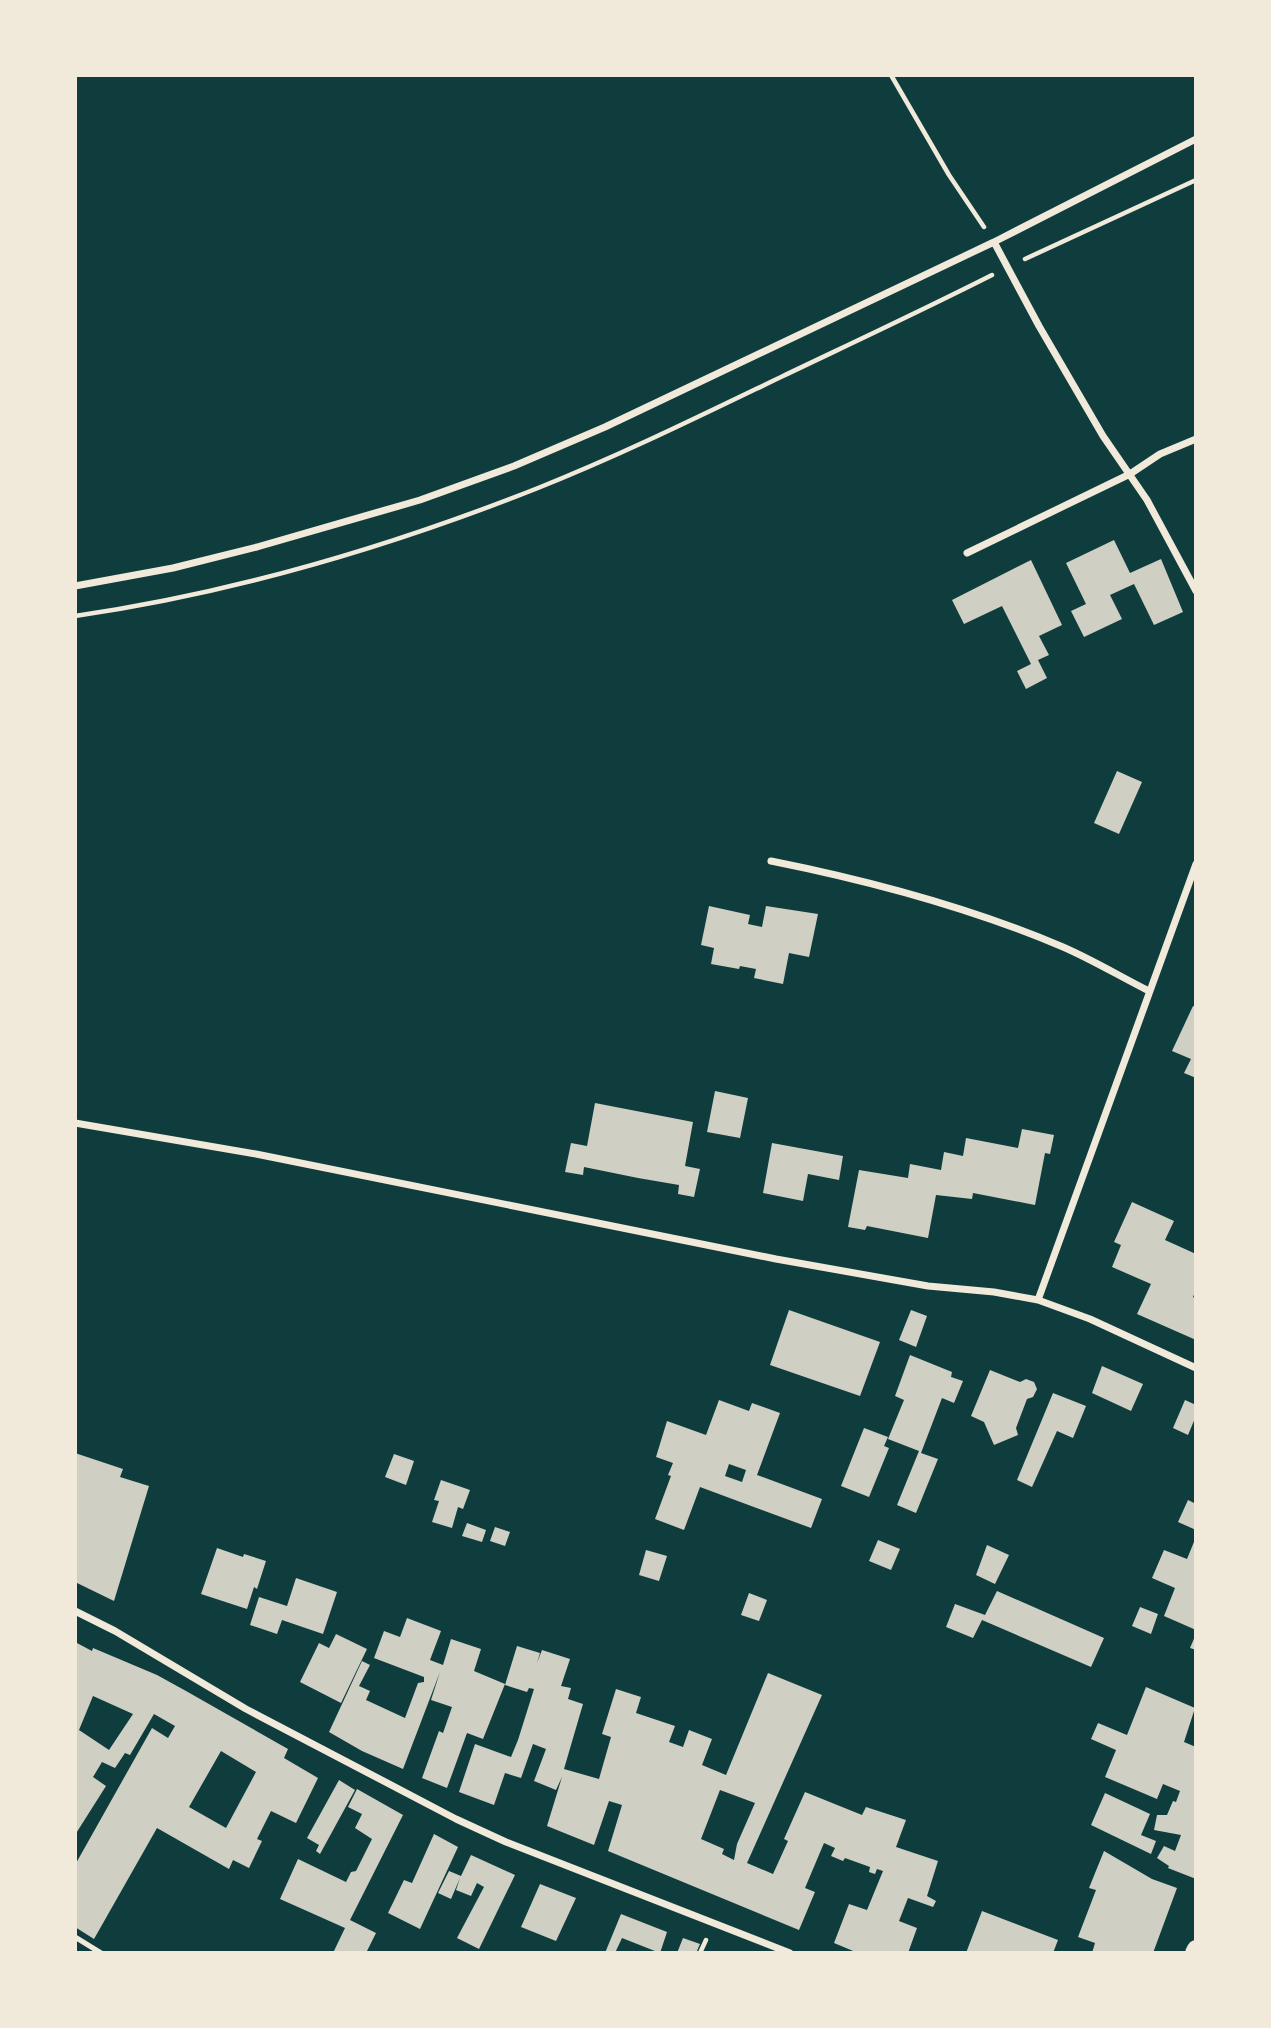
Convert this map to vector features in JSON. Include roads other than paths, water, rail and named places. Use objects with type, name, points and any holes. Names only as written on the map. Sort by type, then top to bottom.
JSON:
[{"type":"street","points":[[75,586],[173,568],[257,548],[420,500],[514,466],[605,427],[994,242],[1196,139]]},
{"type":"street","points":[[994,242],[1039,326],[1103,436],[1130,474],[1171,542],[1196,591]]},
{"type":"street","points":[[967,553],[1130,474],[1160,454],[1196,439]]},
{"type":"street","points":[[771,861],[890,887],[940,901],[1062,947],[1149,991]]},
{"type":"street","points":[[1038,1300],[1196,864]]},
{"type":"street","points":[[75,1122],[256,1154],[776,1259],[928,1286],[994,1292],[1038,1300],[1090,1319],[1196,1368]]},
{"type":"street","points":[[75,1611],[115,1631],[269,1722],[456,1819],[519,1847],[790,1953]]},
{"type":"lane","points":[[75,1937],[101,1953]]}]
